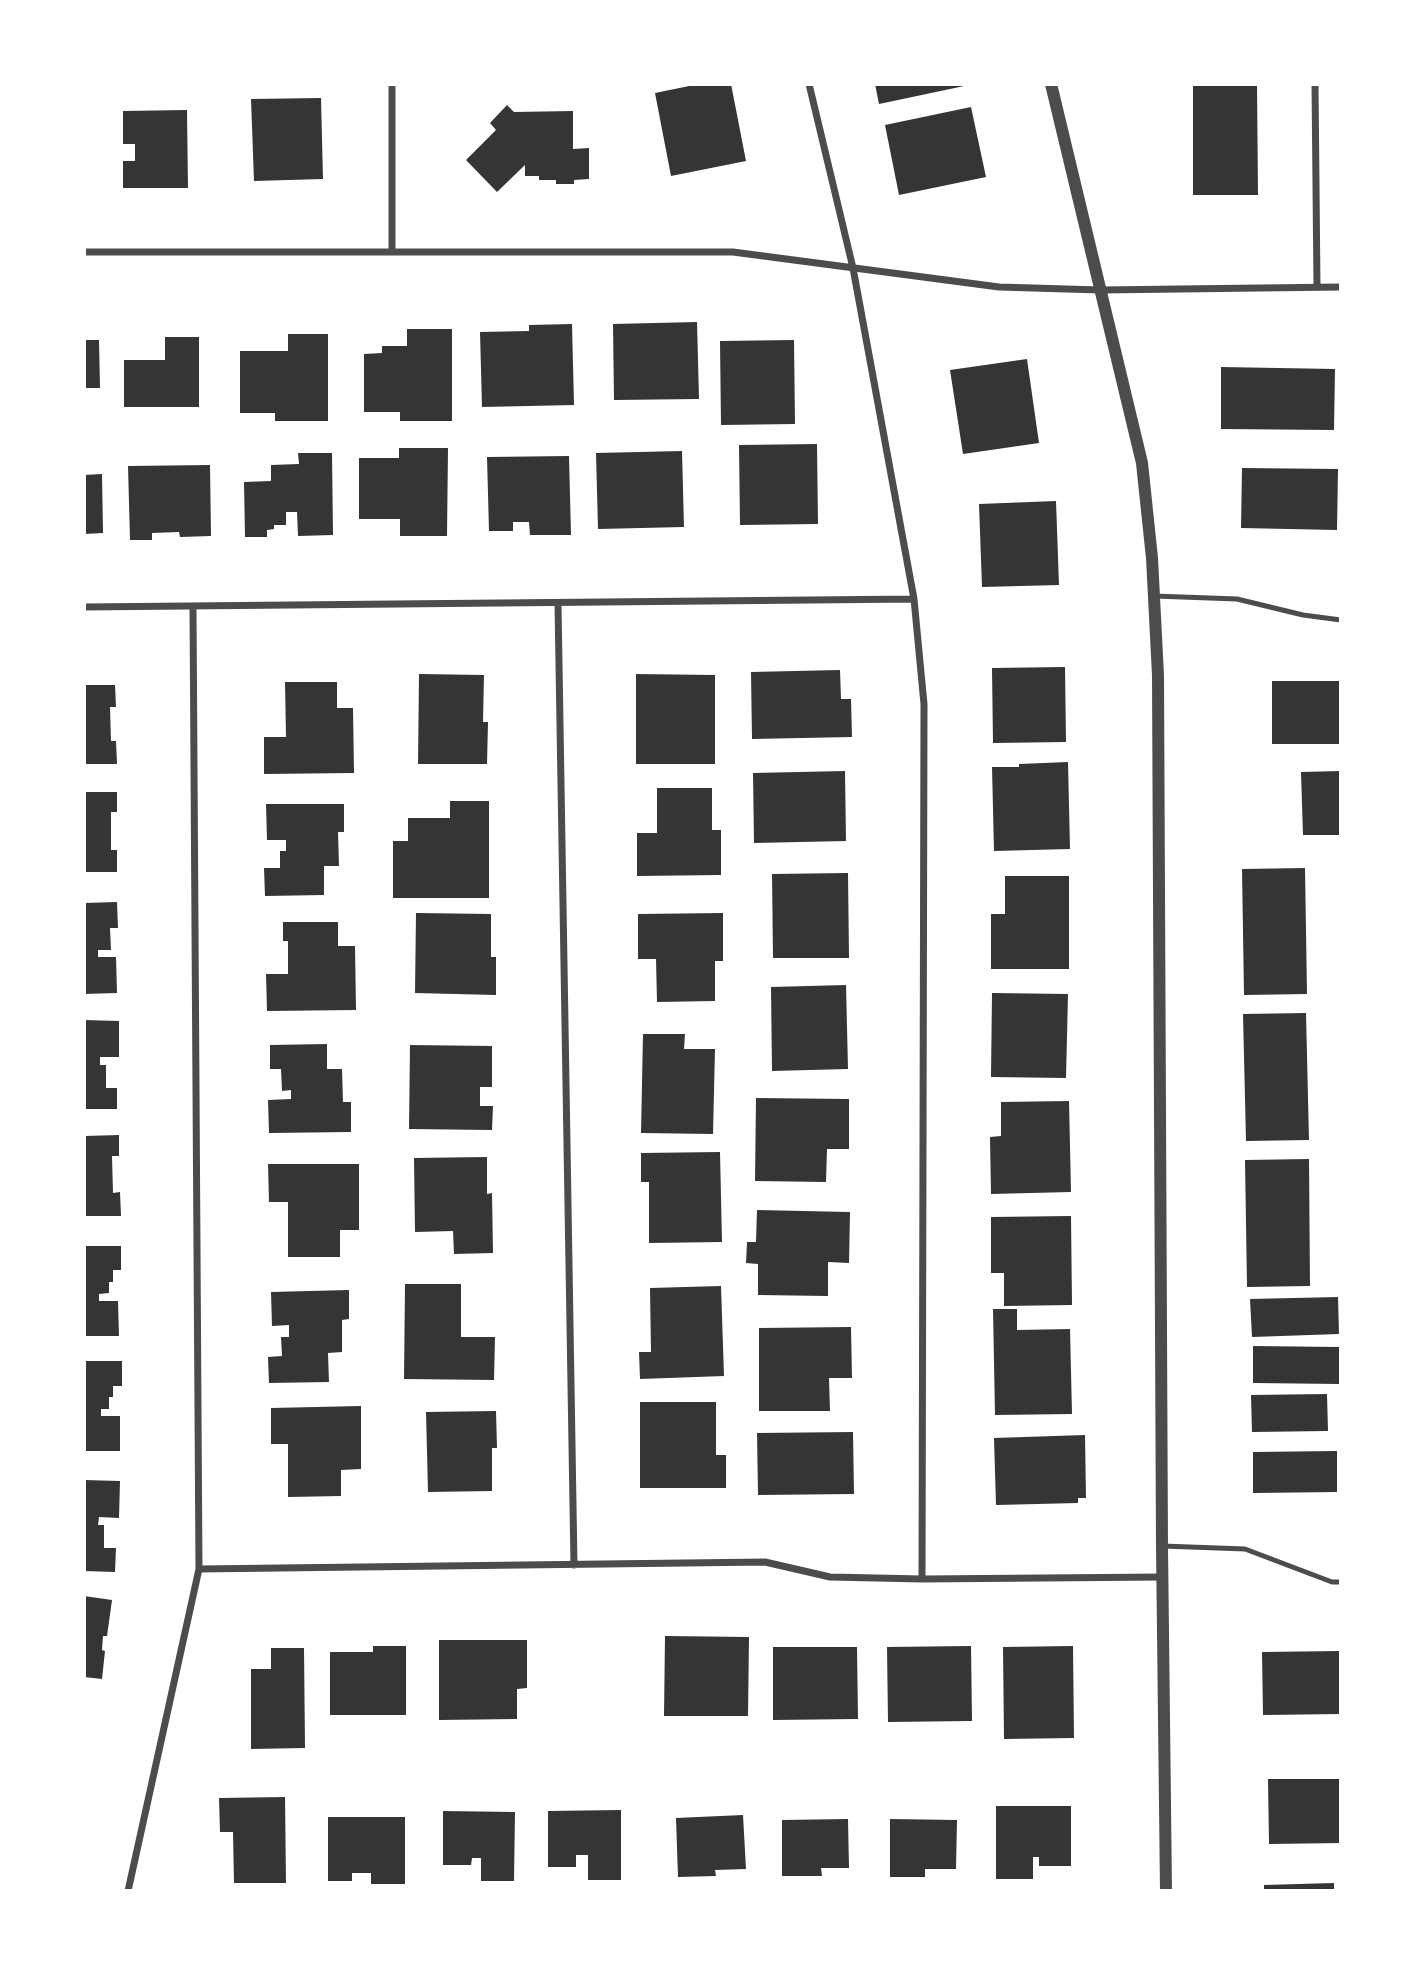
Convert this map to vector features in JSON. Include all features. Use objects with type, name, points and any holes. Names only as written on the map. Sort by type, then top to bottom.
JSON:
[{"type":"street","points":[[392,84],[392,252]]},
{"type":"street","points":[[809,84],[853,268],[914,599],[924,704],[922,1579]]},
{"type":"street","points":[[1051,84],[1142,463],[1152,558],[1158,675],[1166,1891]]},
{"type":"street","points":[[1315,84],[1317,288]]},
{"type":"street","points":[[84,252],[733,252],[999,287],[1100,290],[1341,287]]},
{"type":"street","points":[[84,607],[914,599]]},
{"type":"street","points":[[558,604],[574,1565]]},
{"type":"street","points":[[128,1891],[199,1569],[193,607]]},
{"type":"street","points":[[199,1569],[765,1562],[830,1577],[1163,1577]]},
{"type":"lane","points":[[1154,596],[1237,599],[1303,615],[1341,620]]},
{"type":"lane","points":[[1162,1546],[1245,1549],[1332,1582],[1341,1582]]},
{"type":"building","points":[[699,84],[731,84],[746,161],[671,176],[655,93]]},
{"type":"building","points":[[875,84],[969,84],[969,85],[879,104]]},
{"type":"building","points":[[1193,84],[1257,84],[1258,195],[1193,195]]},
{"type":"building","points":[[321,98],[323,179],[254,181],[251,99]]},
{"type":"building","points":[[507,105],[514,112],[573,111],[573,149],[589,148],[589,179],[574,180],[574,184],[556,184],[556,180],[539,180],[539,176],[525,176],[525,165],[497,192],[466,160],[496,130],[490,123]]},
{"type":"building","points":[[971,107],[986,177],[899,195],[885,125]]},
{"type":"building","points":[[187,110],[188,188],[123,188],[123,161],[135,161],[135,144],[123,144],[123,111]]},
{"type":"building","points":[[697,322],[699,399],[614,400],[613,324]]},
{"type":"building","points":[[572,324],[574,405],[482,407],[480,332],[529,331],[529,325]]},
{"type":"building","points":[[407,329],[452,329],[452,421],[400,421],[400,412],[364,412],[364,354],[382,353],[382,346],[407,346]]},
{"type":"building","points":[[288,334],[328,334],[328,421],[275,421],[275,413],[240,413],[240,351],[288,351]]},
{"type":"building","points":[[165,337],[199,337],[199,407],[124,407],[124,360],[165,360]]},
{"type":"building","points":[[84,340],[99,340],[100,388],[84,388]]},
{"type":"building","points":[[794,340],[795,424],[721,425],[720,341]]},
{"type":"building","points":[[1027,359],[1039,443],[963,454],[950,370]]},
{"type":"building","points":[[1221,367],[1335,369],[1334,430],[1221,429]]},
{"type":"building","points":[[817,444],[818,524],[740,525],[739,445]]},
{"type":"building","points":[[399,448],[448,448],[447,536],[400,536],[400,519],[359,519],[359,458],[399,458]]},
{"type":"building","points":[[682,451],[684,527],[598,529],[596,453]]},
{"type":"building","points":[[298,453],[332,453],[333,535],[298,536],[297,512],[286,512],[286,525],[274,525],[274,529],[267,530],[267,537],[245,537],[244,482],[271,481],[271,465],[299,464]]},
{"type":"building","points":[[569,456],[571,535],[530,535],[529,522],[513,522],[513,531],[489,531],[487,457]]},
{"type":"building","points":[[210,465],[211,536],[180,537],[179,532],[152,533],[152,540],[130,540],[128,466]]},
{"type":"building","points":[[1242,468],[1338,469],[1337,530],[1241,528]]},
{"type":"building","points":[[102,474],[103,533],[84,534],[84,475]]},
{"type":"building","points":[[1056,501],[1059,585],[982,587],[979,504]]},
{"type":"building","points":[[1065,667],[1066,742],[993,743],[992,668]]},
{"type":"building","points":[[840,670],[841,699],[851,699],[852,737],[752,739],[751,672]]},
{"type":"building","points":[[419,674],[484,675],[483,722],[488,722],[487,764],[418,764]]},
{"type":"building","points":[[636,674],[715,675],[715,764],[636,764]]},
{"type":"building","points":[[1272,681],[1341,681],[1341,744],[1272,744]]},
{"type":"building","points":[[285,682],[337,682],[337,708],[353,708],[354,773],[264,774],[264,737],[286,737]]},
{"type":"building","points":[[84,685],[115,685],[116,707],[110,707],[111,741],[116,741],[117,764],[84,764]]},
{"type":"building","points":[[1068,762],[1070,849],[994,851],[992,767]]},
{"type":"building","points":[[845,771],[846,841],[754,843],[753,773]]},
{"type":"building","points":[[1341,771],[1341,835],[1303,835],[1301,772]]},
{"type":"building","points":[[657,788],[712,788],[712,830],[721,830],[721,875],[637,876],[637,833],[657,833]]},
{"type":"building","points":[[84,792],[117,792],[117,812],[111,812],[111,850],[117,850],[117,872],[84,872]]},
{"type":"building","points":[[450,801],[489,801],[489,898],[393,898],[393,841],[408,841],[408,818],[450,818]]},
{"type":"building","points":[[266,804],[344,804],[344,832],[338,832],[339,866],[324,866],[324,895],[265,896],[264,868],[280,868],[280,851],[286,851],[286,840],[267,840]]},
{"type":"building","points":[[1305,868],[1307,994],[1244,995],[1242,869]]},
{"type":"building","points":[[848,873],[849,958],[773,958],[772,874]]},
{"type":"building","points":[[1005,876],[1069,876],[1069,969],[991,969],[991,914],[1005,914]]},
{"type":"building","points":[[117,902],[118,928],[110,928],[111,950],[98,950],[98,957],[116,957],[117,993],[84,994],[84,903]]},
{"type":"building","points":[[416,913],[491,914],[491,957],[496,957],[496,995],[415,993]]},
{"type":"building","points":[[723,913],[723,961],[715,961],[715,1001],[657,1002],[656,959],[638,959],[638,914]]},
{"type":"building","points":[[283,922],[338,922],[338,946],[355,946],[356,1010],[267,1011],[266,974],[288,974],[288,941],[283,941]]},
{"type":"building","points":[[846,985],[848,1069],[772,1071],[771,987]]},
{"type":"building","points":[[992,993],[1068,994],[1066,1078],[991,1077]]},
{"type":"building","points":[[1306,1013],[1309,1140],[1246,1141],[1243,1014]]},
{"type":"building","points":[[84,1020],[119,1021],[119,1057],[100,1057],[100,1065],[106,1065],[106,1088],[117,1088],[117,1109],[84,1109]]},
{"type":"building","points":[[643,1034],[685,1034],[684,1049],[715,1049],[713,1134],[641,1133]]},
{"type":"building","points":[[327,1044],[327,1069],[342,1069],[343,1102],[351,1102],[351,1132],[269,1133],[268,1100],[291,1099],[291,1090],[282,1091],[281,1069],[270,1069],[270,1045]]},
{"type":"building","points":[[410,1045],[492,1046],[492,1087],[480,1087],[480,1106],[493,1106],[492,1130],[409,1129]]},
{"type":"building","points":[[756,1098],[849,1099],[849,1149],[827,1149],[826,1182],[755,1181]]},
{"type":"building","points":[[1069,1101],[1071,1192],[991,1194],[990,1137],[1001,1136],[1001,1102]]},
{"type":"building","points":[[119,1135],[119,1156],[112,1156],[113,1193],[120,1192],[121,1216],[84,1216],[84,1136]]},
{"type":"building","points":[[720,1152],[722,1242],[649,1243],[649,1182],[641,1182],[641,1153]]},
{"type":"building","points":[[487,1157],[487,1194],[492,1193],[493,1253],[454,1254],[453,1231],[415,1232],[414,1158]]},
{"type":"building","points":[[1309,1159],[1310,1286],[1247,1287],[1245,1160]]},
{"type":"building","points":[[268,1164],[359,1164],[359,1230],[340,1230],[340,1257],[288,1257],[288,1202],[269,1202]]},
{"type":"building","points":[[757,1210],[850,1212],[849,1263],[828,1262],[828,1296],[758,1295],[758,1264],[746,1263],[747,1242],[756,1242]]},
{"type":"building","points":[[1071,1216],[1072,1305],[1004,1306],[1004,1273],[991,1273],[991,1217]]},
{"type":"building","points":[[84,1246],[121,1246],[121,1270],[113,1270],[109,1293],[99,1294],[99,1301],[118,1301],[119,1336],[84,1336]]},
{"type":"building","points":[[405,1284],[461,1284],[461,1337],[495,1337],[494,1380],[404,1379]]},
{"type":"building","points":[[721,1286],[724,1376],[640,1379],[639,1352],[651,1352],[650,1288]]},
{"type":"building","points":[[349,1290],[349,1319],[342,1320],[342,1352],[328,1353],[329,1382],[269,1383],[268,1357],[282,1356],[281,1337],[289,1337],[289,1325],[272,1326],[271,1292]]},
{"type":"building","points":[[1338,1297],[1339,1334],[1252,1337],[1250,1299]]},
{"type":"building","points":[[993,1309],[1017,1309],[1017,1330],[1070,1329],[1072,1414],[995,1415]]},
{"type":"building","points":[[851,1327],[852,1378],[829,1378],[830,1411],[759,1411],[759,1328]]},
{"type":"building","points":[[1253,1346],[1339,1347],[1339,1384],[1253,1383]]},
{"type":"building","points":[[84,1361],[122,1361],[122,1386],[113,1386],[109,1409],[101,1409],[101,1416],[120,1416],[120,1451],[84,1451]]},
{"type":"building","points":[[1327,1394],[1328,1431],[1252,1432],[1251,1395]]},
{"type":"building","points":[[640,1402],[716,1402],[716,1455],[726,1455],[726,1488],[640,1488]]},
{"type":"building","points":[[361,1406],[361,1469],[341,1470],[341,1496],[288,1497],[288,1444],[271,1444],[271,1408]]},
{"type":"building","points":[[496,1411],[497,1448],[492,1448],[492,1491],[428,1492],[426,1412]]},
{"type":"building","points":[[853,1432],[854,1494],[758,1495],[757,1433]]},
{"type":"building","points":[[1085,1435],[1086,1498],[1078,1498],[1078,1503],[996,1505],[994,1438]]},
{"type":"building","points":[[1337,1451],[1337,1492],[1253,1493],[1253,1452]]},
{"type":"building","points":[[84,1480],[120,1481],[119,1518],[99,1517],[98,1525],[104,1525],[104,1548],[116,1548],[115,1572],[84,1571]]},
{"type":"building","points":[[84,1596],[112,1600],[107,1636],[103,1636],[102,1650],[105,1651],[102,1679],[84,1677]]},
{"type":"building","points":[[665,1636],[749,1637],[748,1716],[664,1716]]},
{"type":"building","points":[[439,1640],[527,1640],[527,1688],[517,1689],[517,1719],[439,1720]]},
{"type":"building","points":[[373,1646],[406,1646],[406,1715],[330,1715],[330,1652],[373,1652]]},
{"type":"building","points":[[971,1646],[972,1721],[888,1722],[887,1647]]},
{"type":"building","points":[[1073,1646],[1074,1738],[1004,1739],[1003,1647]]},
{"type":"building","points":[[773,1647],[857,1647],[858,1719],[773,1720]]},
{"type":"building","points":[[271,1648],[304,1648],[305,1748],[251,1749],[251,1669],[271,1669]]},
{"type":"building","points":[[1341,1651],[1341,1714],[1263,1715],[1262,1652]]},
{"type":"building","points":[[1268,1779],[1341,1779],[1341,1843],[1269,1844]]},
{"type":"building","points":[[285,1797],[286,1883],[234,1883],[233,1832],[220,1832],[219,1798]]},
{"type":"building","points":[[996,1806],[1071,1806],[1071,1866],[1039,1866],[1039,1857],[1033,1857],[1033,1879],[996,1879]]},
{"type":"building","points":[[621,1810],[621,1880],[588,1880],[588,1855],[576,1855],[576,1867],[548,1867],[548,1811]]},
{"type":"building","points":[[443,1811],[515,1812],[514,1881],[481,1881],[481,1858],[472,1858],[471,1865],[443,1865]]},
{"type":"building","points":[[743,1815],[746,1869],[715,1870],[716,1876],[678,1877],[676,1818]]},
{"type":"building","points":[[328,1817],[405,1817],[405,1884],[371,1884],[371,1873],[352,1873],[352,1881],[328,1881]]},
{"type":"building","points":[[848,1819],[849,1868],[821,1868],[822,1876],[782,1876],[782,1820]]},
{"type":"building","points":[[890,1819],[957,1820],[956,1869],[925,1869],[925,1877],[890,1877]]},
{"type":"building","points":[[1334,1883],[1334,1891],[1264,1891],[1264,1885]]}]
